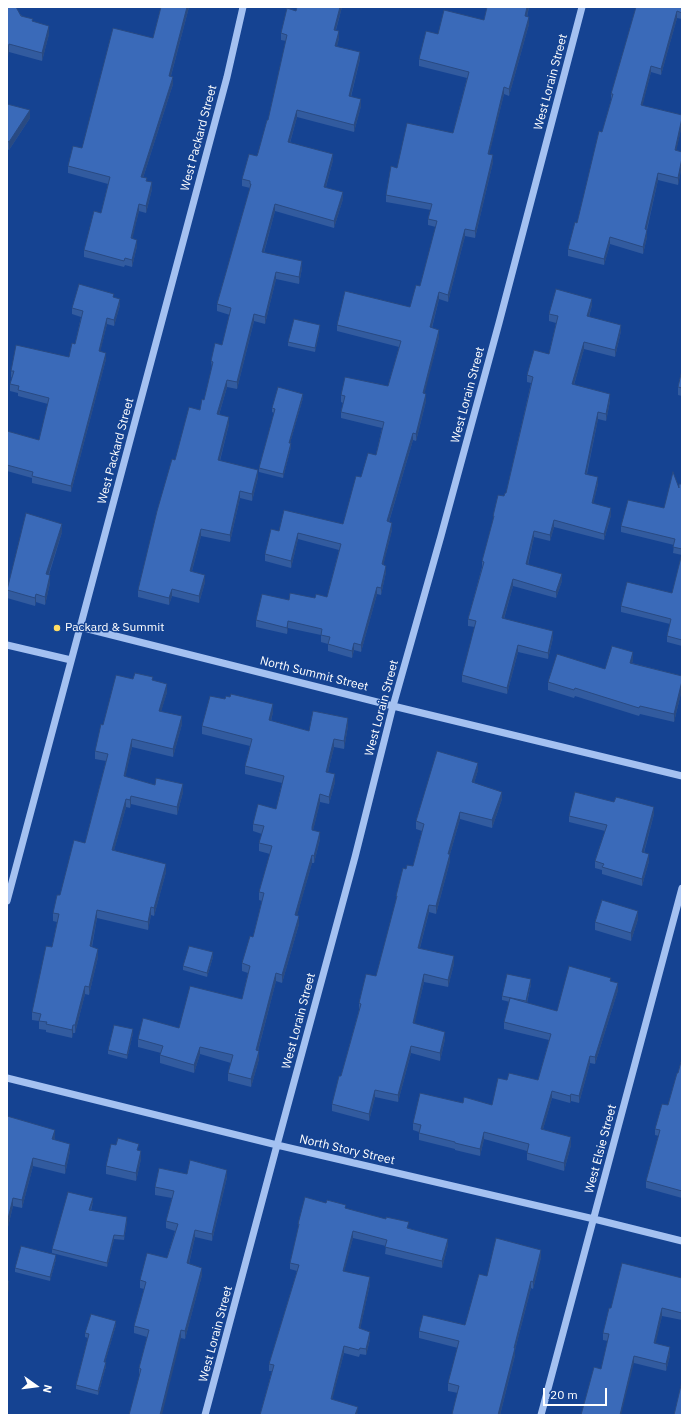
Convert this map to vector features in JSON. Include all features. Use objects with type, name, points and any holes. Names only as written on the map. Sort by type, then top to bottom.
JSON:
[{"type":"street","name":"West Packard Street","points":[[7,901],[223,92],[243,7]]},
{"type":"street","name":"West Lorain Street","points":[[206,1415],[355,857],[393,706],[442,536],[582,7]]},
{"type":"street","name":"North Summit Street","points":[[80,627],[393,706],[682,776]]},
{"type":"street","points":[[7,645],[71,660]]},
{"type":"street","name":"West Elsie Street","points":[[541,1415],[682,888]]},
{"type":"street","name":"North Story Street","points":[[7,1078],[277,1145],[682,1241]]},
{"type":"building","points":[[7,7],[16,7],[21,16],[33,19],[32,21],[49,26],[42,53],[9,44],[7,53]]},
{"type":"building","points":[[161,7],[187,7],[169,76],[173,77],[141,177],[147,178],[146,181],[152,182],[146,206],[139,204],[131,238],[137,240],[132,260],[125,258],[124,261],[84,250],[94,211],[101,213],[110,177],[68,166],[73,146],[82,148],[113,28],[153,38]]},
{"type":"building","points":[[297,7],[340,7],[334,30],[339,31],[335,46],[360,52],[349,96],[361,99],[354,125],[297,110],[288,142],[333,154],[324,187],[343,192],[334,221],[275,204],[262,252],[302,261],[299,277],[276,272],[265,317],[254,314],[237,382],[227,380],[217,414],[229,417],[218,460],[258,470],[252,494],[240,491],[230,535],[201,529],[190,571],[205,575],[199,596],[172,589],[169,598],[138,590],[157,511],[172,459],[175,460],[189,407],[200,410],[202,399],[204,400],[213,362],[211,361],[215,343],[222,345],[231,308],[217,304],[251,184],[250,181],[242,179],[249,154],[257,156],[268,120],[287,35],[281,33],[287,8],[296,11]]},
{"type":"building","points":[[487,7],[527,7],[525,16],[529,17],[509,89],[504,87],[488,154],[493,155],[475,231],[465,229],[448,295],[439,292],[430,327],[439,330],[423,393],[426,394],[416,434],[413,433],[387,521],[392,523],[382,564],[386,566],[381,588],[377,587],[361,645],[354,643],[352,651],[328,644],[330,637],[321,635],[322,629],[288,621],[287,628],[256,620],[262,594],[289,600],[290,593],[315,598],[316,594],[327,597],[341,544],[298,533],[291,561],[265,554],[271,529],[279,531],[284,510],[343,524],[356,476],[361,477],[368,453],[376,455],[384,422],[341,412],[345,396],[341,395],[345,377],[388,386],[401,341],[337,325],[345,291],[410,307],[416,285],[420,286],[437,221],[428,219],[432,204],[386,195],[391,166],[397,168],[407,123],[453,133],[469,72],[419,59],[426,31],[438,34],[444,10],[484,20]]},
{"type":"building","points":[[636,7],[682,7],[682,13],[677,11],[661,69],[651,66],[641,105],[682,115],[675,150],[682,152],[682,158],[678,178],[658,173],[645,229],[647,230],[643,247],[610,237],[604,259],[568,249],[575,222],[577,223],[599,131],[602,132],[613,94],[611,94]]},
{"type":"building","points":[[7,104],[30,110],[9,142],[7,141]]},
{"type":"building","points":[[79,284],[114,294],[113,297],[120,299],[114,320],[107,318],[99,351],[106,353],[71,486],[32,476],[33,472],[7,465],[7,431],[39,440],[49,398],[18,390],[19,386],[10,384],[14,371],[11,371],[16,345],[69,357],[72,343],[75,344],[83,311],[72,308]]},
{"type":"building","points":[[556,289],[592,299],[587,316],[621,325],[615,350],[584,342],[572,384],[610,394],[606,414],[598,412],[585,474],[598,477],[592,503],[611,508],[604,534],[554,520],[550,535],[534,531],[526,564],[562,574],[556,592],[513,579],[502,618],[553,631],[548,653],[518,645],[507,688],[462,675],[476,621],[468,619],[484,562],[482,561],[498,495],[504,496],[506,493],[533,377],[527,375],[534,350],[549,354],[558,316],[549,314]]},
{"type":"building","points":[[294,319],[320,325],[315,348],[288,342]]},
{"type":"building","points":[[682,370],[682,388],[678,387]]},
{"type":"building","points":[[278,387],[303,394],[289,443],[291,443],[283,474],[259,468],[275,409],[272,408]]},
{"type":"building","points":[[673,472],[679,488],[679,484],[682,484],[682,549],[673,547],[675,539],[621,526],[628,500],[664,508]]},
{"type":"building","points":[[26,513],[62,524],[46,574],[50,575],[45,597],[36,594],[35,598],[7,590]]},
{"type":"building","points":[[682,553],[682,640],[667,636],[671,619],[621,606],[627,582],[672,593]]},
{"type":"building","points":[[612,646],[633,652],[630,663],[682,676],[674,714],[640,706],[639,708],[575,688],[574,690],[548,682],[557,654],[605,669]]},
{"type":"building","points":[[135,673],[153,677],[152,680],[167,684],[159,711],[182,716],[173,749],[132,739],[124,776],[155,785],[156,778],[183,784],[177,807],[131,796],[130,800],[126,799],[112,850],[166,864],[154,908],[151,907],[148,922],[97,910],[90,946],[98,949],[89,987],[85,986],[75,1025],[73,1025],[72,1030],[39,1021],[41,1014],[32,1012],[46,946],[52,947],[59,914],[53,913],[57,895],[60,895],[74,840],[85,843],[108,754],[95,751],[101,724],[103,725],[116,675],[133,679]]},
{"type":"building","points":[[231,694],[273,704],[269,720],[309,731],[313,711],[348,718],[344,741],[334,739],[326,772],[335,774],[329,797],[320,794],[312,830],[320,832],[295,915],[299,916],[282,975],[276,973],[256,1050],[259,1051],[251,1079],[228,1073],[233,1055],[200,1047],[194,1065],[160,1055],[163,1046],[138,1039],[143,1018],[179,1028],[190,986],[242,999],[250,966],[242,963],[250,936],[253,937],[264,893],[259,892],[272,846],[259,843],[264,826],[253,824],[258,804],[276,809],[284,776],[245,766],[252,739],[202,726],[210,696],[225,699],[226,696],[230,697]]},
{"type":"building","points":[[437,751],[478,763],[472,782],[502,792],[492,820],[460,812],[448,854],[450,854],[436,906],[429,905],[418,948],[454,956],[448,980],[424,974],[413,1023],[445,1032],[440,1053],[411,1046],[398,1095],[375,1090],[369,1114],[332,1104],[361,1004],[359,1003],[366,974],[376,976],[403,868],[406,869],[407,865],[413,866],[424,824],[416,821]]},
{"type":"building","points":[[575,792],[614,802],[616,797],[654,807],[642,852],[649,854],[642,879],[602,867],[604,864],[595,861],[607,825],[569,816]]},
{"type":"building","points":[[602,900],[638,911],[631,933],[595,922]]},
{"type":"building","points":[[189,946],[213,952],[207,973],[183,966]]},
{"type":"building","points":[[569,966],[611,978],[610,981],[618,983],[595,1057],[590,1056],[579,1096],[571,1094],[570,1096],[552,1091],[541,1129],[571,1137],[564,1163],[527,1153],[529,1144],[484,1132],[480,1149],[419,1133],[421,1125],[413,1123],[420,1093],[463,1103],[464,1097],[492,1105],[498,1078],[507,1080],[509,1073],[538,1080],[551,1034],[504,1022],[510,998],[557,1011]]},
{"type":"building","points":[[507,974],[531,979],[526,1001],[502,996]]},
{"type":"building","points":[[114,1025],[133,1029],[127,1055],[108,1050]]},
{"type":"building","points":[[682,1058],[682,1191],[646,1181],[660,1130],[655,1129],[662,1104],[668,1105]]},
{"type":"building","points":[[7,1116],[55,1130],[52,1139],[70,1144],[65,1166],[33,1158],[22,1200],[13,1198],[7,1223]]},
{"type":"building","points":[[118,1138],[139,1144],[137,1150],[141,1151],[136,1173],[106,1166],[111,1144],[116,1145]]},
{"type":"building","points":[[190,1160],[227,1170],[212,1234],[195,1230],[187,1263],[202,1268],[185,1331],[181,1330],[160,1415],[129,1415],[149,1330],[134,1326],[146,1282],[140,1280],[147,1253],[167,1258],[178,1224],[166,1221],[174,1191],[155,1187],[159,1168],[187,1174]]},
{"type":"building","points":[[68,1192],[93,1198],[89,1210],[127,1217],[124,1236],[114,1235],[107,1263],[52,1249]]},
{"type":"building","points":[[305,1197],[326,1203],[327,1200],[346,1205],[345,1208],[386,1219],[386,1217],[409,1222],[407,1228],[448,1239],[442,1261],[385,1247],[387,1240],[353,1231],[343,1271],[370,1277],[359,1328],[370,1332],[366,1349],[360,1348],[359,1350],[344,1346],[331,1399],[358,1407],[355,1415],[260,1415],[274,1365],[269,1364],[299,1265],[290,1263]]},
{"type":"building","points":[[496,1238],[541,1250],[533,1282],[531,1281],[498,1415],[456,1415],[452,1414],[459,1386],[448,1383],[459,1341],[419,1331],[423,1315],[465,1325],[479,1274],[487,1276]]},
{"type":"building","points":[[21,1246],[56,1255],[50,1277],[15,1268]]},
{"type":"building","points":[[622,1263],[682,1278],[682,1313],[662,1308],[654,1343],[670,1347],[666,1364],[634,1356],[620,1415],[581,1415],[594,1367],[601,1369],[609,1334],[603,1333]]},
{"type":"building","points":[[91,1314],[116,1321],[104,1362],[106,1362],[98,1391],[76,1385],[89,1334],[85,1333]]},
{"type":"building","points":[[682,1381],[682,1415],[674,1415]]},
{"type":"place","name":"Packard & Summit","points":[[57,628]]}]
